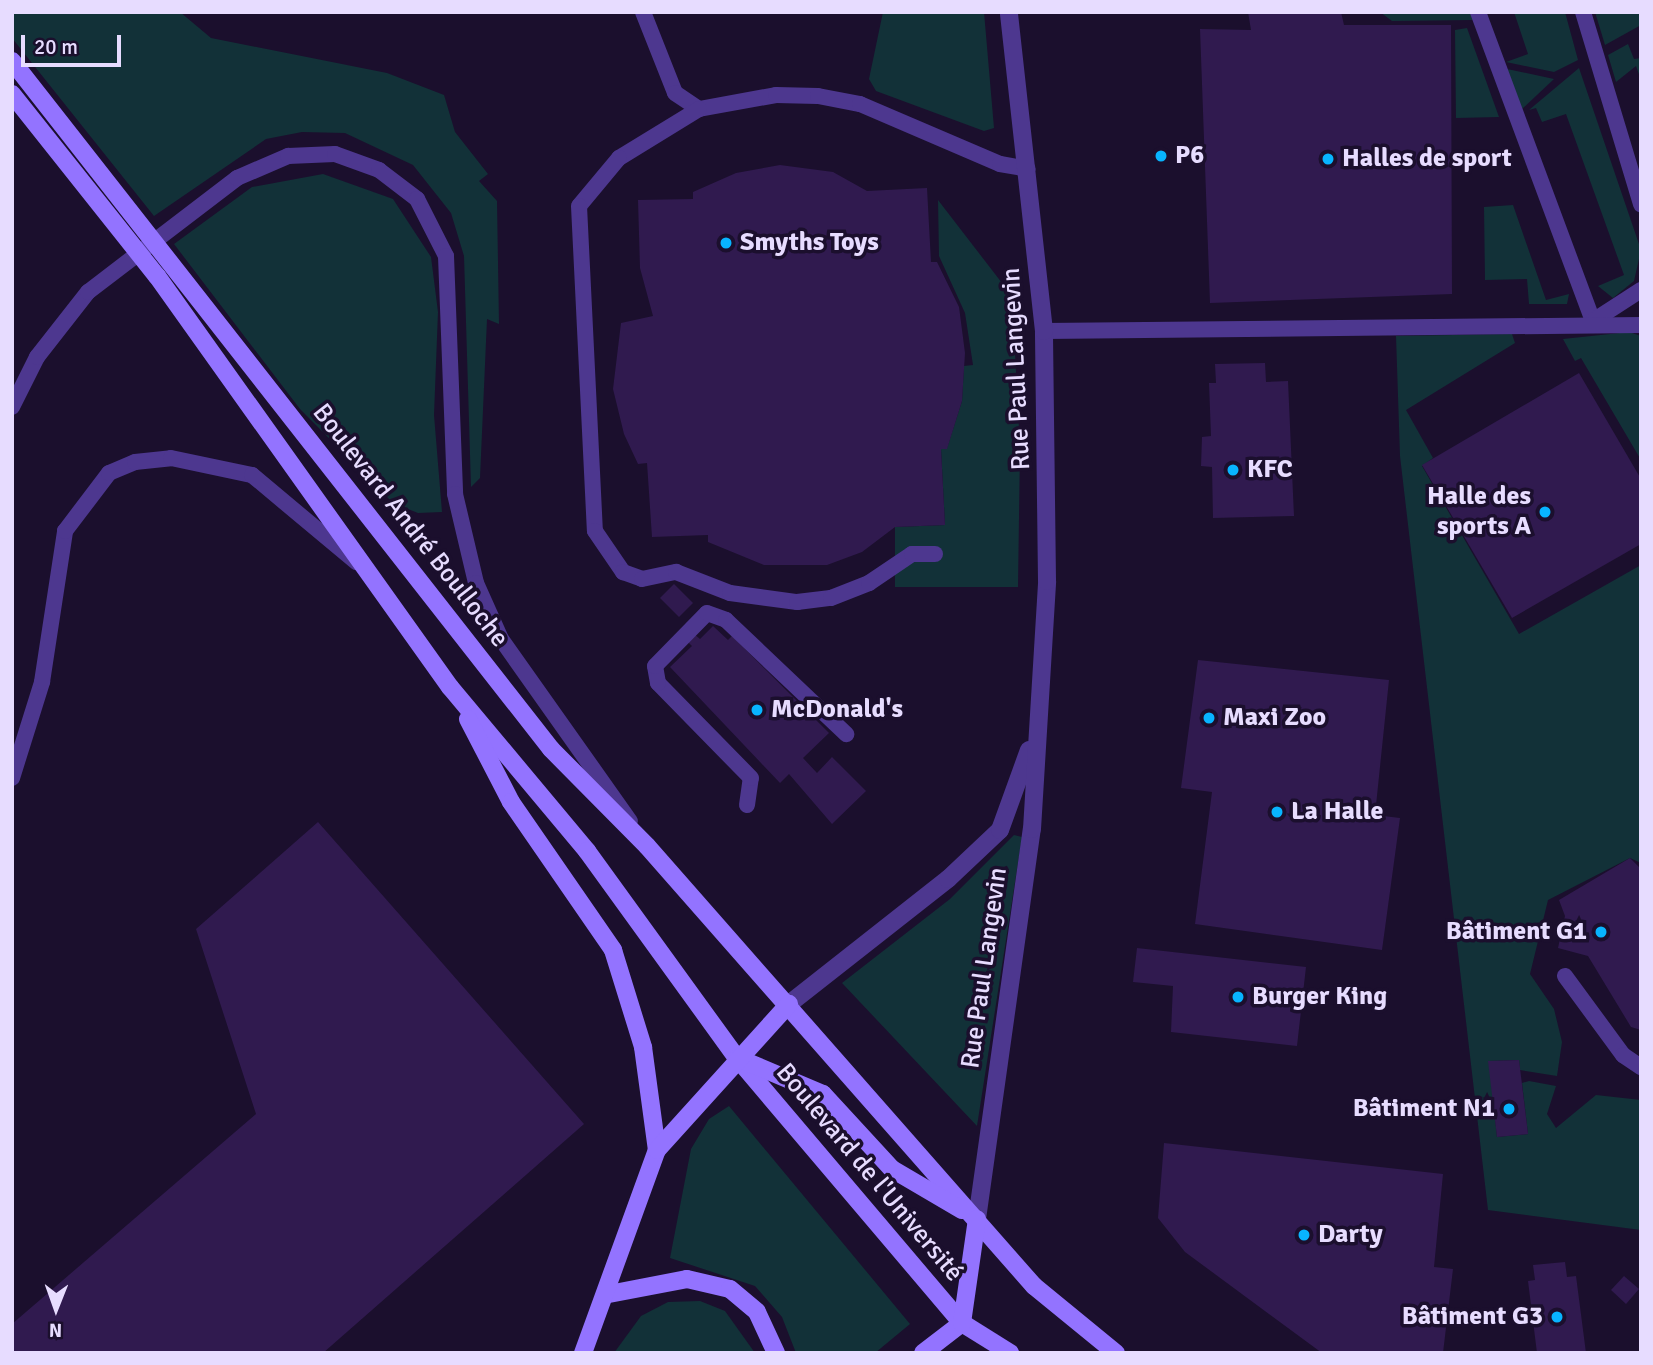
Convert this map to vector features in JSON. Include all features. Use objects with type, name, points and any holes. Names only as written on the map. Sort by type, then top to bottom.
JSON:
[{"type":"main road","name":"Boulevard André Boulloche","points":[[12,61],[551,749],[647,846],[789,1004]]},
{"type":"main road","name":"Boulevard André Boulloche","points":[[12,94],[157,276],[375,578],[450,687],[587,851],[737,1058]]},
{"type":"main road","points":[[450,687],[511,802],[613,950],[643,1047],[657,1150]]},
{"type":"main road","points":[[583,1353],[608,1294],[657,1150],[737,1058],[789,1004]]},
{"type":"main road","name":"Boulevard de l'Université","points":[[789,1004],[1034,1286],[1116,1353]]},
{"type":"main road","points":[[737,1058],[823,1094],[892,1169],[977,1219]]},
{"type":"main road","name":"Boulevard de l'Université","points":[[737,1058],[962,1322],[1010,1353]]},
{"type":"main road","name":"Boulevard de l'Université","points":[[923,1353],[962,1322],[977,1219]]},
{"type":"main road","points":[[608,1294],[687,1279],[730,1289],[757,1312],[776,1353]]},
{"type":"street","name":"Rue Paul Langevin","points":[[977,1219],[1032,829],[1049,492],[1044,331],[1009,12]]},
{"type":"street","name":"Rue Paul Langevin","points":[[789,1004],[947,879],[1000,830],[1038,723]]},
{"type":"lane","points":[[643,12],[674,93],[699,109]]},
{"type":"lane","points":[[1478,12],[1593,321]]},
{"type":"lane","points":[[1583,12],[1641,204]]},
{"type":"lane","points":[[935,554],[912,554],[869,583],[831,598],[797,602],[730,593],[676,572],[632,575],[609,557],[595,531],[579,206],[620,158],[699,109],[776,95],[860,104],[1000,164],[1028,169]]},
{"type":"lane","points":[[12,407],[37,357],[88,292],[237,178],[288,156],[335,154],[399,183],[430,217],[451,279],[455,494],[476,583],[501,639],[647,846]]},
{"type":"lane","points":[[1593,321],[1641,290]]},
{"type":"lane","points":[[1044,331],[1593,321],[1641,325]]},
{"type":"lane","points":[[12,778],[41,682],[65,531],[109,473],[135,462],[171,458],[251,475],[375,578]]},
{"type":"lane","points":[[747,805],[751,778],[658,683],[655,666],[706,614],[726,620],[846,734]]},
{"type":"lane","points":[[1565,976],[1623,1055],[1641,1067]]},
{"type":"green space","points":[[12,12],[180,12],[211,38],[387,73],[444,95],[455,132],[488,174],[479,181],[497,201],[499,324],[487,319],[480,478],[471,487],[464,256],[451,213],[413,165],[345,133],[302,132],[266,139],[154,216],[12,38]]},
{"type":"green space","points":[[883,12],[984,12],[994,128],[984,131],[876,91],[869,79]]},
{"type":"green space","points":[[1380,12],[1470,12],[1473,20],[1392,21]]},
{"type":"green space","points":[[1514,12],[1565,12],[1578,60],[1554,72],[1506,62],[1528,54]]},
{"type":"green space","points":[[1595,12],[1641,12],[1641,25],[1605,45]]},
{"type":"green space","points":[[1467,28],[1499,117],[1456,118],[1455,30]]},
{"type":"green space","points":[[1628,44],[1634,59],[1641,58],[1641,80],[1636,66],[1616,82],[1608,55]]},
{"type":"green space","points":[[1579,68],[1641,250],[1634,281],[1613,298],[1598,286],[1624,275],[1566,114],[1542,122],[1536,108],[1529,110]]},
{"type":"green space","points":[[1507,69],[1554,79],[1522,109]]},
{"type":"green space","points":[[323,174],[393,199],[431,257],[438,312],[434,415],[442,512],[418,513],[393,503],[300,409],[174,244],[252,187]]},
{"type":"green space","points":[[938,200],[1012,296],[1020,448],[1018,587],[895,587],[895,527],[945,525],[941,449],[947,448],[962,401],[964,366],[973,365],[965,313],[939,256]]},
{"type":"green space","points":[[1513,205],[1546,300],[1569,294],[1567,304],[1529,304],[1527,279],[1485,280],[1484,207]]},
{"type":"green space","points":[[1629,332],[1641,336],[1641,460],[1581,358],[1575,361],[1563,339]]},
{"type":"green space","points":[[1512,334],[1515,343],[1406,410],[1433,458],[1422,466],[1519,634],[1641,565],[1641,863],[1630,858],[1548,900],[1530,974],[1554,1009],[1562,1042],[1557,1076],[1520,1070],[1519,1060],[1489,1061],[1497,1137],[1528,1134],[1522,1083],[1529,1081],[1556,1086],[1547,1114],[1556,1128],[1596,1095],[1641,1100],[1641,1230],[1488,1210],[1400,456],[1396,336]]},
{"type":"green space","points":[[1014,835],[1022,837],[977,1126],[842,983],[950,899]]},
{"type":"green space","points":[[729,1106],[910,1324],[875,1353],[796,1353],[782,1317],[755,1286],[670,1258],[691,1149],[709,1119]]},
{"type":"green space","points":[[700,1301],[725,1311],[755,1353],[614,1353],[641,1316],[668,1302]]},
{"type":"building","name":"Halles de sport","points":[[1248,12],[1341,12],[1344,25],[1451,25],[1452,294],[1210,303],[1200,29],[1251,30]]},
{"type":"building","points":[[780,165],[833,172],[867,191],[927,188],[931,262],[937,262],[959,307],[965,353],[962,401],[947,449],[941,449],[945,525],[895,527],[862,552],[827,565],[764,565],[708,542],[708,535],[652,537],[647,463],[638,464],[624,434],[613,389],[621,323],[653,316],[640,268],[638,200],[693,199],[693,192],[736,173]]},
{"type":"building","points":[[1265,363],[1266,382],[1288,381],[1294,516],[1213,518],[1212,467],[1201,466],[1202,437],[1211,436],[1209,383],[1216,383],[1215,364]]},
{"type":"building","name":"Halle des sports A","points":[[1579,373],[1641,479],[1641,544],[1512,618],[1422,465]]},
{"type":"building","points":[[674,584],[693,603],[679,617],[660,598]]},
{"type":"building","name":"McDonald's","points":[[713,626],[728,640],[732,636],[829,733],[803,758],[817,773],[832,757],[866,791],[832,824],[789,774],[780,783],[670,667],[692,646],[686,640],[693,633],[700,639]]},
{"type":"building","points":[[1198,660],[1389,680],[1375,815],[1400,818],[1382,950],[1195,924],[1212,792],[1181,788]]},
{"type":"building","points":[[318,822],[584,1124],[323,1353],[12,1353],[12,1324],[256,1114],[196,929]]},
{"type":"building","name":"Bâtiment G1","points":[[1630,858],[1641,869],[1641,1030],[1631,1027],[1588,956],[1558,948],[1565,916],[1559,900]]},
{"type":"building","name":"Burger King","points":[[1137,948],[1306,967],[1297,1046],[1171,1032],[1173,986],[1133,982]]},
{"type":"building","name":"Bâtiment N1","points":[[1519,1060],[1528,1134],[1497,1137],[1488,1061]]},
{"type":"building","name":"Darty","points":[[1164,1143],[1443,1174],[1434,1267],[1453,1269],[1443,1353],[1322,1353],[1185,1252],[1158,1218]]},
{"type":"building","name":"Bâtiment G3","points":[[1565,1262],[1567,1277],[1576,1276],[1586,1353],[1537,1353],[1528,1281],[1535,1280],[1533,1265]]},
{"type":"building","points":[[1624,1276],[1639,1289],[1626,1304],[1611,1290]]},
{"type":"place","name":"P6","points":[[1161,156]]},
{"type":"place","name":"Halles de sport","points":[[1328,159]]},
{"type":"place","name":"Smyths Toys","points":[[726,243]]},
{"type":"place","name":"KFC","points":[[1233,470]]},
{"type":"place","name":"Halle des sports A","points":[[1545,512]]},
{"type":"place","name":"McDonald's","points":[[757,710]]},
{"type":"place","name":"Maxi Zoo","points":[[1209,718]]},
{"type":"place","name":"La Halle","points":[[1277,812]]},
{"type":"place","name":"Bâtiment G1","points":[[1601,932]]},
{"type":"place","name":"Burger King","points":[[1238,997]]},
{"type":"place","name":"Bâtiment N1","points":[[1509,1109]]},
{"type":"place","name":"Darty","points":[[1304,1235]]},
{"type":"place","name":"Bâtiment G3","points":[[1557,1317]]}]
